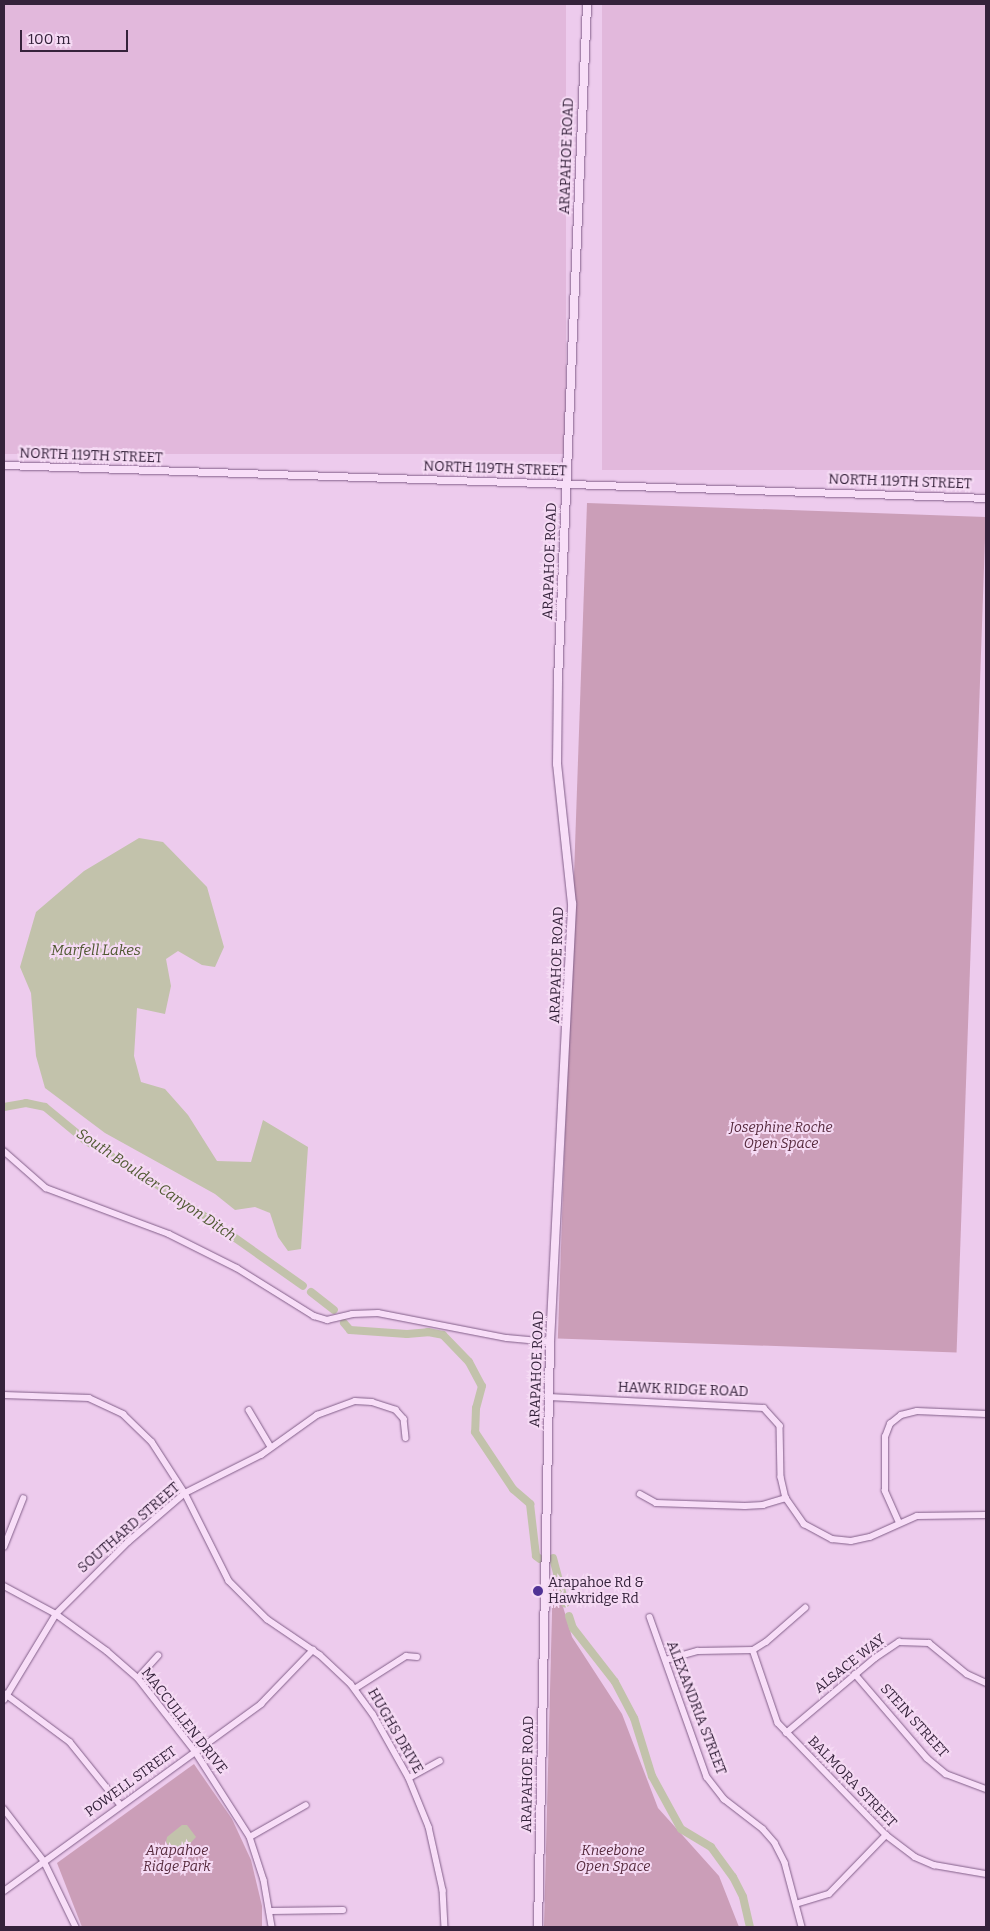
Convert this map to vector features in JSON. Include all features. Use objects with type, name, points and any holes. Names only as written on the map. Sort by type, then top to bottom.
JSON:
[{"type":"main road","name":"ARAPAHOE ROAD","points":[[538,1927],[550,1342],[572,904],[557,764],[564,484],[586,4]]},
{"type":"street","name":"NORTH 119TH STREET","points":[[4,465],[986,498]]},
{"type":"street","points":[[4,1151],[46,1188],[169,1234],[237,1268],[314,1316],[327,1320],[352,1314],[378,1313],[507,1338],[550,1342]]},
{"type":"street","name":"HUGHS DRIVE","points":[[4,1394],[71,1395],[102,1402],[139,1426],[185,1493],[229,1581],[267,1619],[313,1650],[356,1688],[409,1778],[436,1851],[445,1927]]},
{"type":"street","name":"HAWK RIDGE ROAD","points":[[549,1397],[751,1404],[764,1408],[780,1426],[781,1478],[786,1498],[804,1524],[832,1539],[851,1541],[870,1537],[899,1523],[934,1513],[986,1515]]},
{"type":"street","name":"SOUTHARD STREET","points":[[5,1696],[56,1614],[87,1582],[185,1493],[271,1447],[317,1415],[355,1401],[372,1402],[396,1410],[404,1419],[406,1438]]},
{"type":"street","points":[[249,1410],[271,1447]]},
{"type":"street","points":[[899,1523],[884,1491],[885,1438],[890,1424],[901,1415],[918,1411],[986,1414]]},
{"type":"street","points":[[640,1494],[656,1503],[745,1506],[763,1505],[786,1498]]},
{"type":"street","points":[[4,1547],[23,1499]]},
{"type":"street","name":"MACCULLEN DRIVE","points":[[4,1586],[56,1614],[138,1678],[195,1751],[250,1837],[271,1911],[272,1927]]},
{"type":"street","points":[[666,1660],[698,1651],[753,1650],[766,1642],[805,1608]]},
{"type":"street","name":"ALEXANDRIA STREET","points":[[650,1617],[706,1777],[724,1799],[764,1830],[775,1843],[785,1863],[802,1927]]},
{"type":"street","name":"ALSACE WAY","points":[[786,1733],[889,1647],[916,1640],[940,1649],[967,1674],[986,1683]]},
{"type":"street","name":"POWELL STREET","points":[[4,1891],[120,1804],[261,1704],[313,1650]]},
{"type":"street","name":"BALMORA STREET","points":[[753,1650],[775,1716],[786,1733],[886,1835],[915,1856],[934,1865],[986,1874]]},
{"type":"street","points":[[138,1678],[158,1656]]},
{"type":"street","points":[[356,1688],[406,1656],[417,1657]]},
{"type":"street","name":"STEIN STREET","points":[[855,1674],[927,1758],[946,1774],[986,1789]]},
{"type":"street","points":[[5,1696],[70,1742],[120,1804]]},
{"type":"street","points":[[409,1778],[440,1761]]},
{"type":"street","points":[[250,1837],[306,1805]]},
{"type":"street","points":[[4,1809],[44,1861],[76,1927]]},
{"type":"street","points":[[796,1904],[828,1894],[886,1835]]},
{"type":"street","points":[[271,1911],[343,1910]]},
{"type":"shaded area","points":[[4,4],[566,4],[566,454],[4,454]]},
{"type":"shaded area","points":[[602,4],[986,4],[986,470],[602,470]]},
{"type":"green space","name":"Josephine Roche Open Space","points":[[587,503],[986,517],[957,1352],[558,1338]]},
{"type":"green space","name":"Kneebone Open Space","points":[[553,1573],[572,1637],[622,1714],[658,1808],[719,1876],[739,1927],[544,1927]]},
{"type":"green space","name":"Arapahoe Ridge Park","points":[[194,1764],[232,1819],[251,1860],[262,1906],[262,1927],[82,1927],[57,1863]]},
{"type":"water","name":"Marfell Lakes","points":[[139,838],[163,842],[207,887],[224,947],[215,967],[202,965],[178,951],[166,959],[171,986],[165,1014],[137,1008],[134,1056],[141,1082],[165,1089],[188,1115],[217,1161],[251,1162],[263,1120],[308,1147],[301,1249],[288,1251],[278,1237],[270,1213],[255,1207],[235,1210],[215,1194],[105,1133],[45,1088],[36,1056],[31,993],[20,967],[36,912],[84,871]]},
{"type":"water","points":[[182,1825],[187,1825],[196,1837],[185,1849],[174,1852],[166,1842],[167,1837]]},
{"type":"waterway","name":"South Boulder Canyon Ditch","points":[[4,1107],[26,1103],[45,1107],[85,1140],[177,1197],[303,1286]]},
{"type":"waterway","name":"South Boulder Canyon Ditch","points":[[311,1292],[334,1310]]},
{"type":"waterway","name":"South Boulder Canyon Ditch","points":[[344,1323],[350,1330],[407,1334],[428,1332],[443,1335],[469,1362],[482,1386],[476,1408],[475,1432],[513,1489],[530,1504],[536,1556],[540,1559]]},
{"type":"waterway","name":"South Boulder Canyon Ditch","points":[[553,1558],[565,1603]]},
{"type":"waterway","name":"South Boulder Canyon Ditch","points":[[569,1616],[573,1628],[615,1682],[634,1718],[652,1776],[681,1829],[711,1847],[733,1877],[743,1897],[750,1927]]},
{"type":"place","name":"Arapahoe Rd & Hawkridge Rd","points":[[538,1591]]}]
